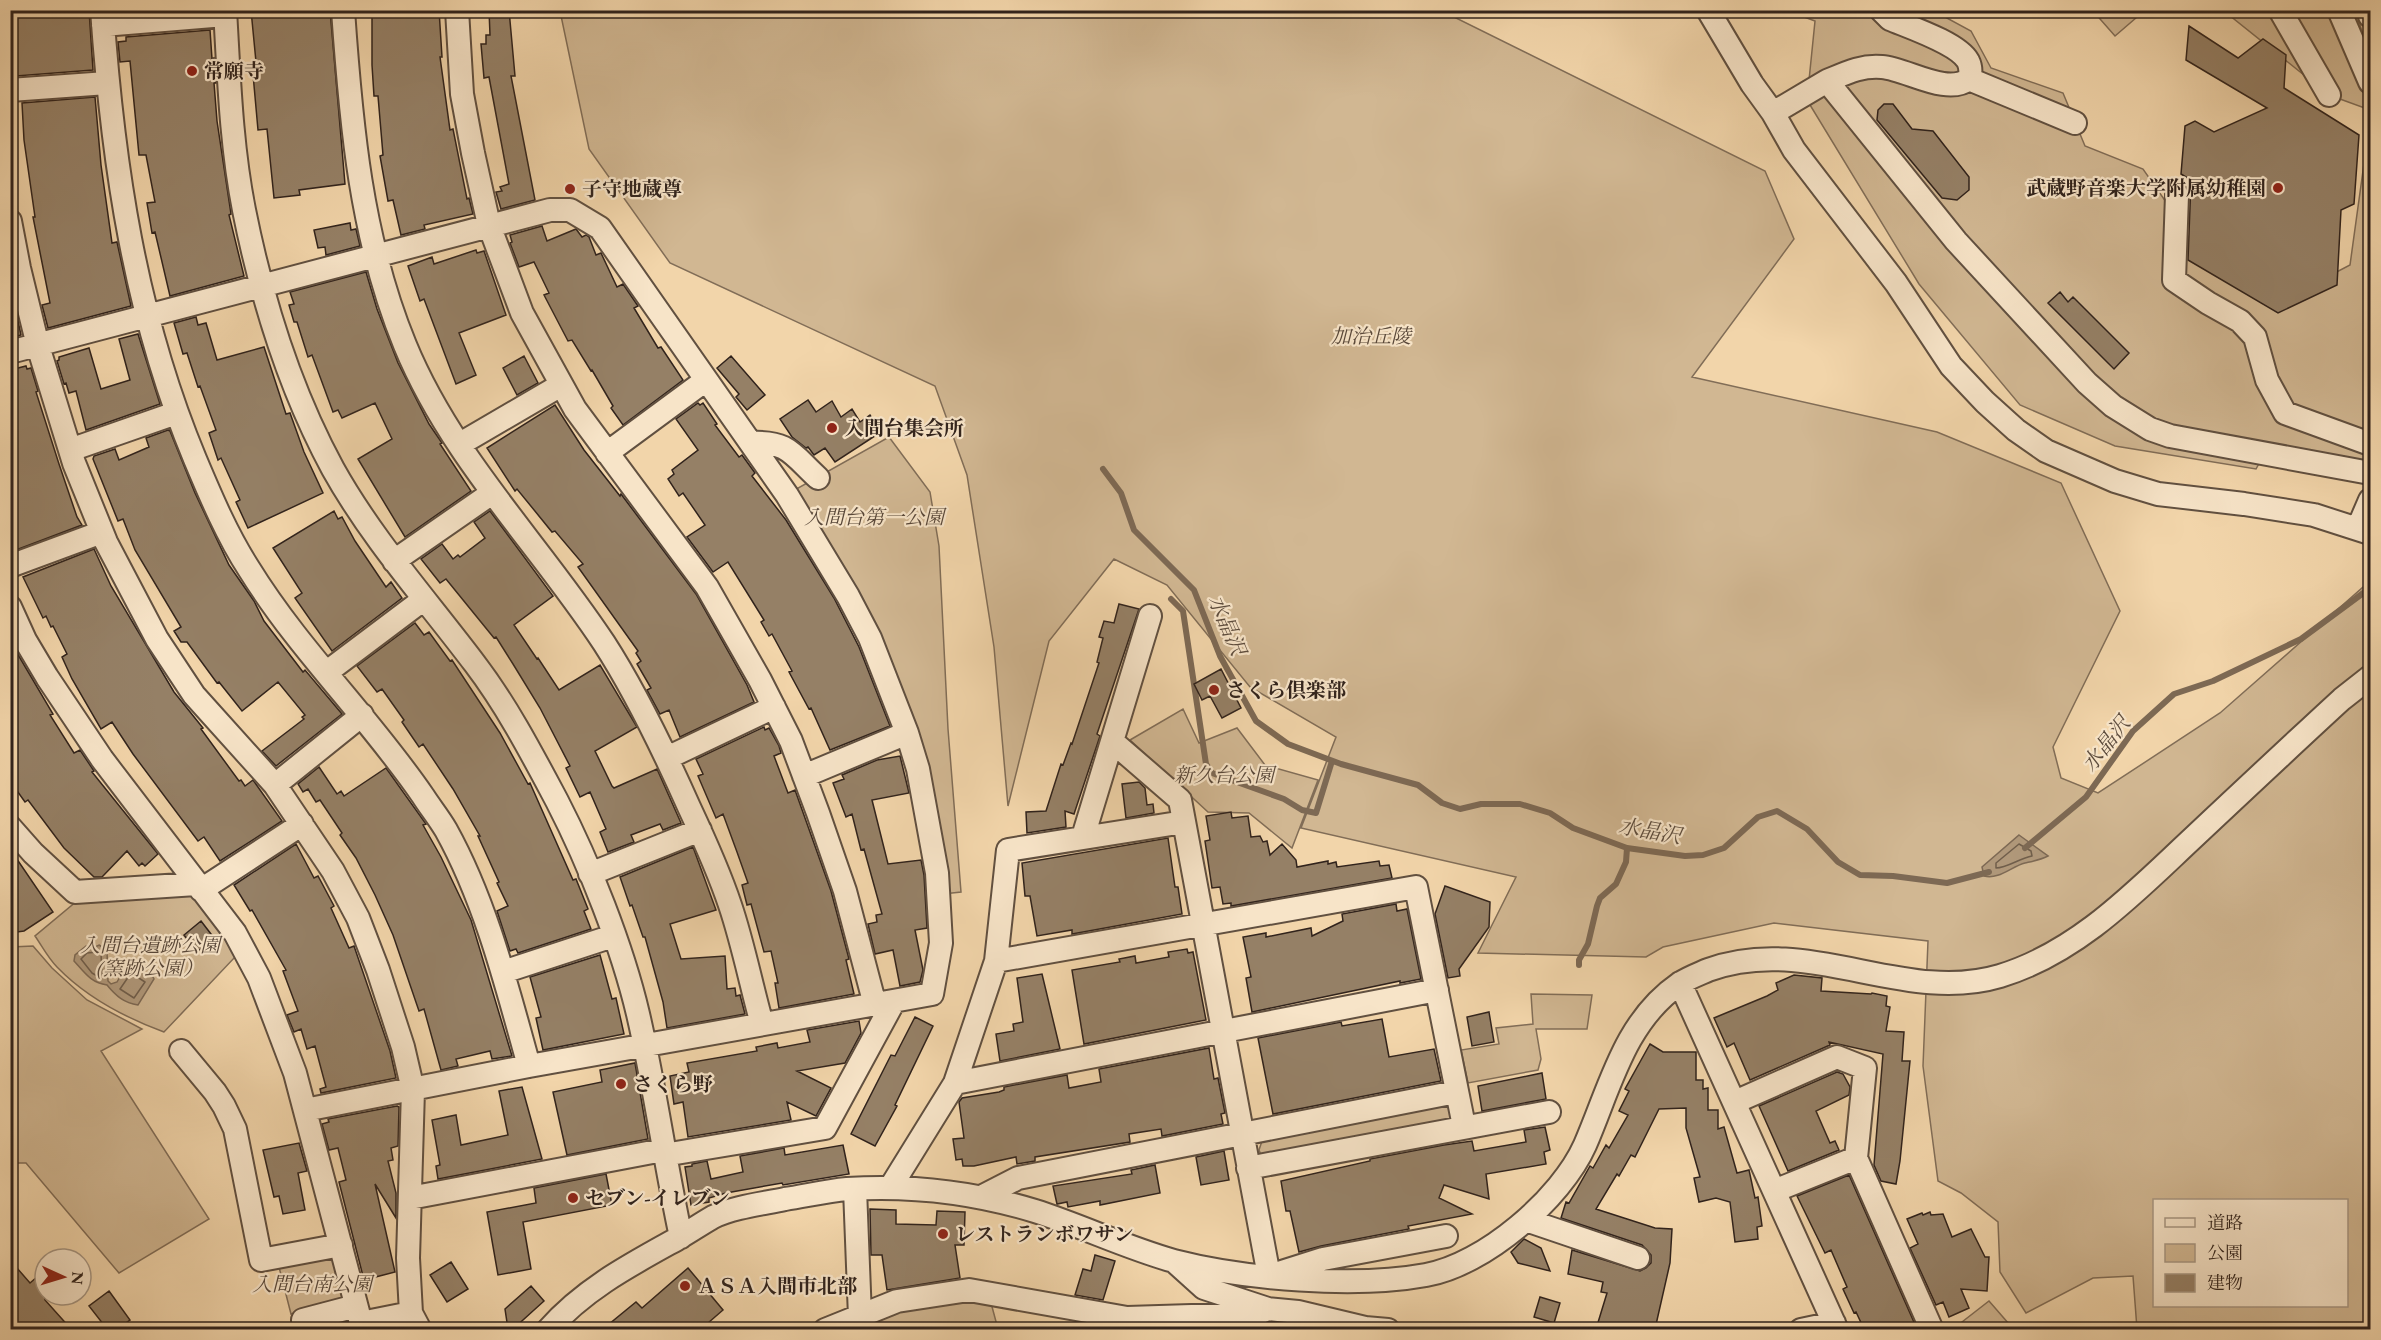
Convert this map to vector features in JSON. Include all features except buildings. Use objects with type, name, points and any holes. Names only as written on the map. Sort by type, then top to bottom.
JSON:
[{"type":"street","points":[[343,10],[350,117],[363,198],[375,254],[405,345],[431,397],[492,493],[605,644],[667,758],[700,830],[730,906],[762,1024]]},
{"type":"street","points":[[410,1198],[663,1153],[825,1128],[884,1003],[804,776],[774,707],[707,587],[575,409],[522,314],[489,225],[473,153],[462,94],[457,10]]},
{"type":"street","points":[[1708,10],[1794,150],[1896,283],[1951,366],[2016,430],[2046,451],[2115,481],[2157,494],[2314,515],[2364,530],[2370,500]]},
{"type":"street","points":[[1881,10],[1890,19],[1959,51],[1968,61],[1969,79]]},
{"type":"street","points":[[2280,10],[2330,95]]},
{"type":"street","points":[[2339,10],[2370,82]]},
{"type":"street","points":[[2368,10],[2370,16]]},
{"type":"street","points":[[529,1066],[503,972],[479,903],[446,830],[408,774],[282,617],[248,568],[212,499],[176,413],[146,316],[130,246],[118,176],[107,83],[103,18],[225,13],[234,141],[242,197],[262,285],[282,356],[334,470],[394,561],[476,666],[508,712],[558,802],[590,874],[638,1012],[663,1153],[681,1237]]},
{"type":"street","points":[[1773,113],[1827,81],[1858,68],[1885,67],[1945,84],[1956,85],[1969,79],[2075,123]]},
{"type":"street","points":[[1827,81],[1956,241],[2087,383],[2113,406],[2150,429],[2170,436],[2370,473]]},
{"type":"street","points":[[10,90],[107,83]]},
{"type":"street","points":[[2177,195],[2174,280],[2240,321],[2255,337],[2267,380],[2285,413],[2370,444]]},
{"type":"street","points":[[10,352],[555,208],[570,210],[600,228],[810,530],[870,638],[918,769],[937,873],[941,943],[932,993],[529,1066],[305,1110]]},
{"type":"street","points":[[10,221],[38,346],[70,450],[102,532],[157,639],[194,695],[274,785],[333,872],[358,918],[378,970],[403,1047],[412,1090],[408,1257],[416,1321],[361,1323],[295,1073],[259,978],[235,933],[102,759],[47,677],[18,643],[10,607]]},
{"type":"street","points":[[608,453],[706,380]]},
{"type":"street","points":[[460,444],[561,385]]},
{"type":"street","points":[[70,450],[176,413]]},
{"type":"street","points":[[750,443],[770,442],[781,445],[818,478]]},
{"type":"street","points":[[394,561],[492,493]]},
{"type":"street","points":[[10,566],[102,532]]},
{"type":"street","points":[[327,672],[424,599]]},
{"type":"street","points":[[1083,837],[1150,616]]},
{"type":"street","points":[[548,1329],[596,1286],[637,1260],[718,1215],[756,1204],[843,1189],[915,1188],[981,1197],[1036,1212],[1174,1261],[1269,1276],[1322,1281],[1378,1281],[1430,1275],[1466,1262],[1526,1220],[1569,1173],[1584,1148],[1621,1054],[1653,1008],[1680,983],[1725,964],[1749,959],[1813,961],[1939,983],[1974,981],[1998,976],[2027,965],[2054,953],[2111,912],[2342,699],[2370,677]]},
{"type":"street","points":[[667,758],[774,707]]},
{"type":"street","points":[[274,785],[362,715]]},
{"type":"street","points":[[804,776],[907,734]]},
{"type":"street","points":[[1113,742],[1180,800],[1269,1276]]},
{"type":"street","points":[[890,1188],[955,1083],[996,961],[1008,850],[1184,822]]},
{"type":"street","points":[[10,827],[33,854],[75,892],[199,887],[302,824]]},
{"type":"street","points":[[590,874],[700,830]]},
{"type":"street","points":[[996,961],[1416,887],[1464,1126]]},
{"type":"street","points":[[503,972],[613,936]]},
{"type":"street","points":[[1680,983],[1835,1326],[1801,1329]]},
{"type":"street","points":[[955,1083],[1437,990]]},
{"type":"street","points":[[180,1051],[215,1092],[234,1129],[261,1260],[340,1245]]},
{"type":"street","points":[[1735,1102],[1837,1057],[1865,1068],[1856,1158],[1932,1329]]},
{"type":"street","points":[[981,1197],[1018,1178],[1456,1092]]},
{"type":"street","points":[[1248,1168],[1464,1126],[1550,1112]]},
{"type":"street","points":[[1774,1191],[1856,1158]]},
{"type":"street","points":[[855,1189],[862,1323]]},
{"type":"street","points":[[1526,1220],[1638,1258]]},
{"type":"street","points":[[1269,1276],[1323,1259],[1446,1236]]},
{"type":"street","points":[[1174,1261],[1204,1288],[1268,1309],[1298,1312],[1365,1328],[1388,1329]]},
{"type":"street","points":[[825,1329],[862,1323],[897,1301],[969,1290],[1088,1320],[1127,1318],[1214,1323],[1256,1314],[1268,1309]]},
{"type":"street","points":[[303,1320],[356,1306]]},
{"type":"green space","name":"加治丘陵","points":[[560,11],[1442,11],[1765,171],[1794,239],[1692,377],[1937,432],[2061,483],[2120,611],[2053,747],[2061,778],[2098,793],[2220,713],[2370,581],[2370,1329],[2137,1329],[2133,1276],[2093,1278],[2026,1313],[2000,1272],[1998,1222],[1961,1193],[1938,1181],[1923,1066],[1928,941],[1774,923],[1663,947],[1646,957],[1478,953],[1516,877],[1301,828],[1336,737],[1250,687],[1167,585],[1114,559],[1049,641],[1008,806],[994,647],[967,475],[935,386],[670,263],[589,149]]},
{"type":"green space","points":[[1788,11],[1934,11],[1971,31],[1991,68],[2063,93],[2085,146],[2143,169],[2180,222],[2199,256],[2291,296],[2350,265],[2370,120],[2370,472],[2270,444],[2256,469],[2115,446],[2020,405],[1919,284],[1807,100],[1815,21]]},
{"type":"green space","points":[[2093,11],[2144,11],[2115,36]]},
{"type":"green space","points":[[2224,11],[2356,11],[2370,59],[2370,110],[2329,95]]},
{"type":"green space","name":"入間台第一公園","points":[[889,437],[930,492],[939,546],[948,729],[961,892],[943,894],[930,795],[912,713],[880,643],[791,492]]},
{"type":"green space","name":"新久台公園","points":[[1183,709],[1199,743],[1237,728],[1265,765],[1318,780],[1292,848],[1249,813],[1208,812],[1130,740]]},
{"type":"green space","name":"入間台遺跡公園 (窯跡公園）","points":[[186,890],[200,896],[236,956],[164,1032],[135,1020],[93,997],[68,978],[48,956],[35,936],[77,901]]},
{"type":"green space","points":[[33,946],[52,968],[87,1000],[142,1029],[101,1051],[209,1219],[119,1273],[26,1163],[11,1163],[11,947]]},
{"type":"green space","points":[[1531,994],[1592,995],[1587,1029],[1536,1029],[1541,1059],[1538,1070],[1468,1083],[1461,1050],[1499,1044],[1496,1028],[1533,1024]]},
{"type":"green space","points":[[1451,1104],[1452,1120],[1261,1155],[1259,1150],[1262,1141]]},
{"type":"green space","name":"入間台南公園","points":[[332,1253],[344,1301],[291,1314],[279,1267]]},
{"type":"green space","points":[[970,1299],[991,1303],[998,1329],[872,1330],[878,1317],[898,1308]]},
{"type":"green space","points":[[1989,1301],[2009,1324],[2004,1329],[1953,1329]]},
{"type":"water","points":[[2019,835],[2048,856],[1995,876],[1984,876],[1982,867]]},
{"type":"water","points":[[99,945],[107,950],[108,981],[111,984],[117,982],[125,968],[137,964],[140,967],[139,970],[146,975],[150,971],[154,979],[138,1005],[124,1001],[107,985],[92,980],[74,961],[75,955],[86,946],[93,948]]},
{"type":"waterway","name":"水晶沢","points":[[1103,469],[1121,493],[1134,530],[1194,590],[1220,656],[1256,721],[1288,744],[1341,764],[1418,785],[1442,803],[1460,809],[1481,804],[1520,804],[1550,813],[1573,828],[1627,848],[1685,856],[1703,855],[1724,848],[1758,817],[1777,811],[1807,829],[1838,862],[1860,875],[1893,876],[1947,883],[1989,872]]},
{"type":"waterway","name":"水晶沢","points":[[2025,848],[2086,797],[2133,731],[2174,694],[2213,681],[2301,639],[2370,588]]},
{"type":"waterway","points":[[1171,599],[1183,611],[1206,764],[1212,773],[1284,799],[1302,810],[1316,813],[1332,761]]},
{"type":"waterway","points":[[1579,965],[1579,960],[1588,944],[1600,898],[1616,884],[1626,862],[1627,848]]},
{"type":"place","name":"常願寺","points":[[192,71]]},
{"type":"place","name":"武蔵野音楽大学附属幼稚園","points":[[2278,188]]},
{"type":"place","name":"子守地蔵尊","points":[[570,189]]},
{"type":"place","name":"入間台集会所","points":[[832,428]]},
{"type":"place","name":"さくら倶楽部","points":[[1214,690]]},
{"type":"place","name":"さくら野","points":[[621,1084]]},
{"type":"place","name":"セブン-イレブン","points":[[573,1198]]},
{"type":"place","name":"レストランボワサン","points":[[943,1234]]},
{"type":"place","name":"ＡＳＡ入間市北部","points":[[685,1286]]}]
